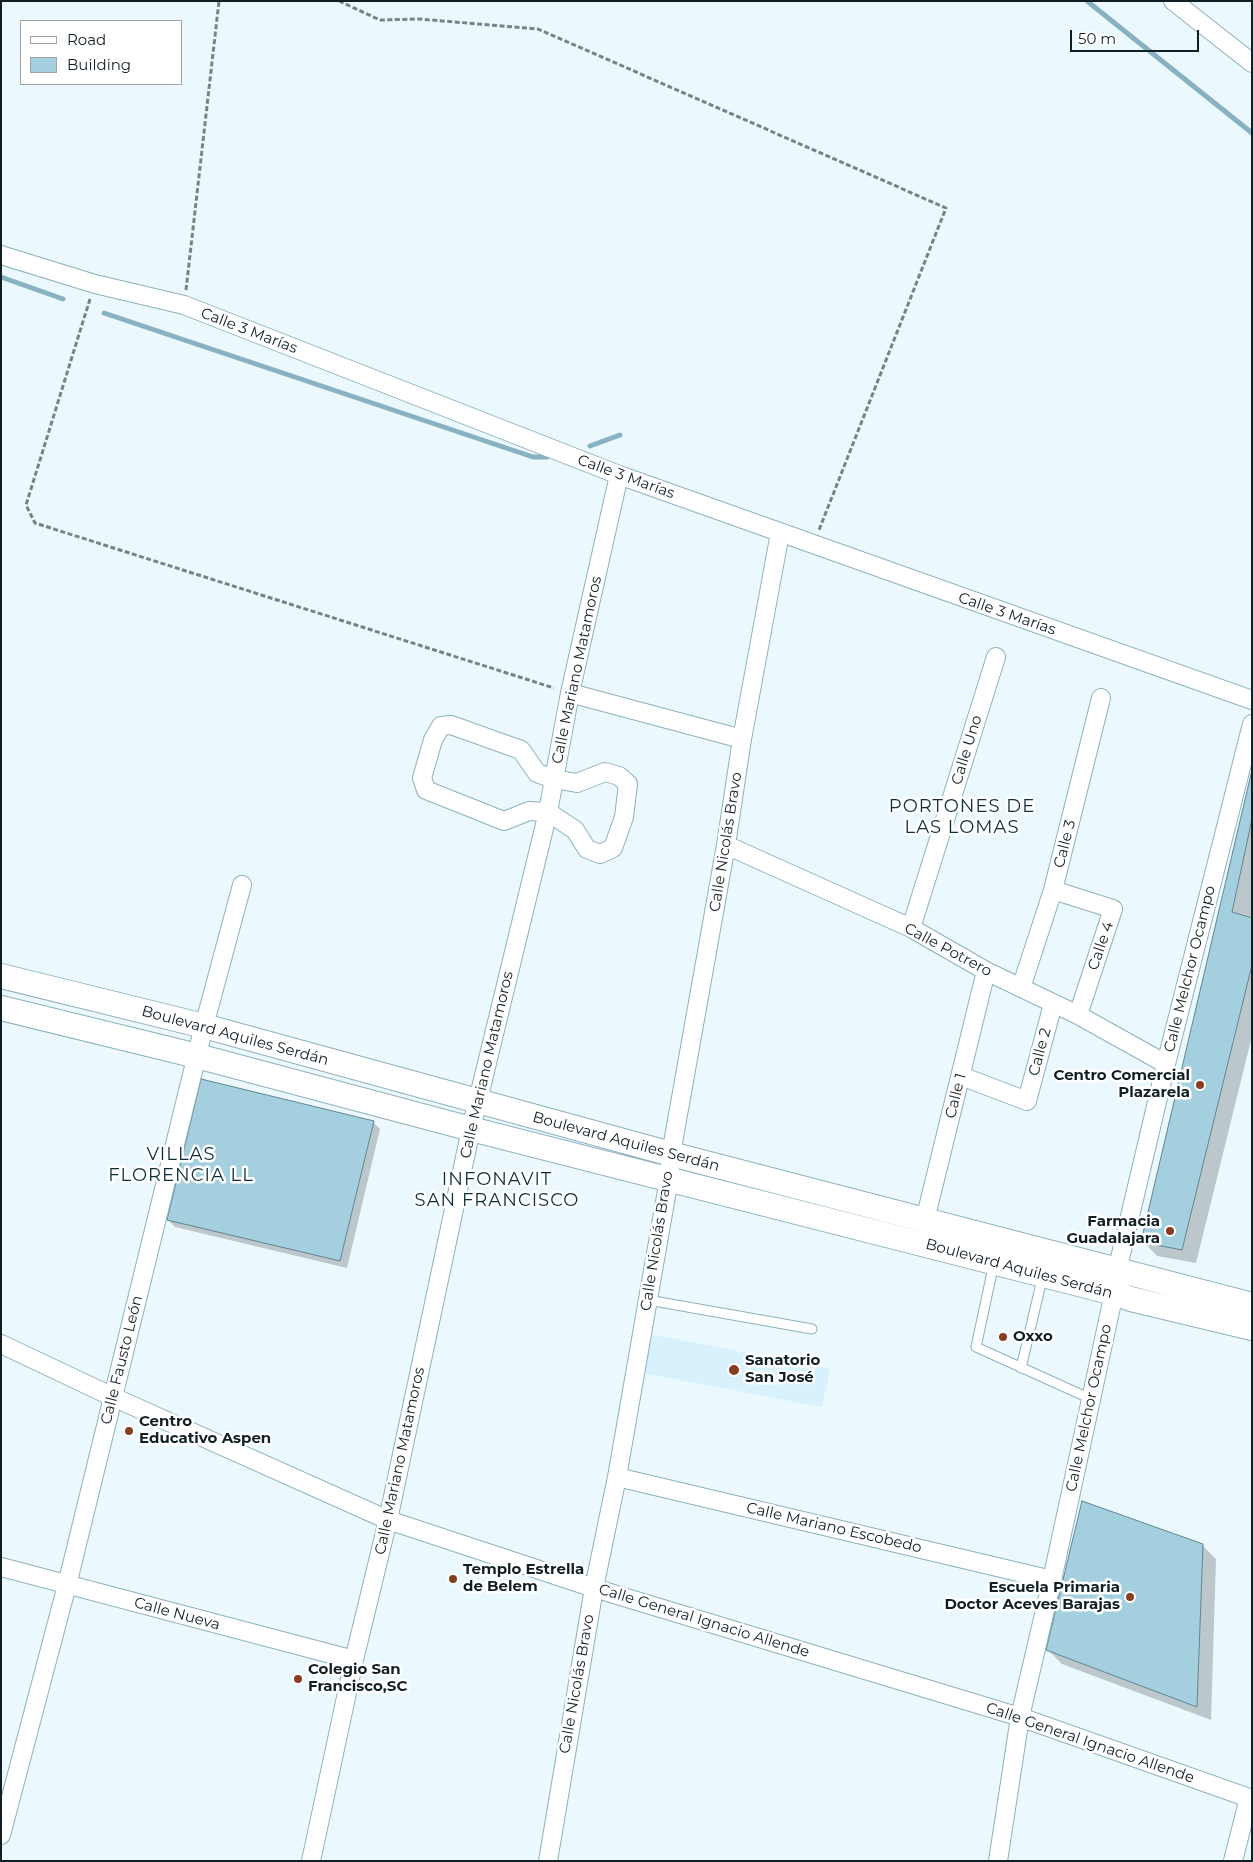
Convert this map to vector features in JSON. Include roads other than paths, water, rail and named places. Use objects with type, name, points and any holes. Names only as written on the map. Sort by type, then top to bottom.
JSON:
[{"type":"street","points":[[1173,1],[1252,63]]},
{"type":"street","name":"Calle 3 Marías","points":[[1,255],[95,284],[184,305],[619,475],[1252,700]]},
{"type":"street","name":"Calle Mariano Matamoros","points":[[311,1861],[354,1660],[388,1520],[471,1129],[548,812],[570,693],[619,475]]},
{"type":"street","name":"Calle Nicolás Bravo","points":[[548,1861],[594,1588],[617,1477],[648,1300],[669,1178],[671,1154],[726,845],[742,739],[780,533]]},
{"type":"street","name":"Calle Uno","points":[[910,928],[996,657]]},
{"type":"street","points":[[570,693],[742,739]]},
{"type":"street","name":"Calle 3","points":[[1021,988],[1053,890],[1102,698]]},
{"type":"street","name":"Calle Melchor Ocampo","points":[[998,1861],[1020,1717],[1052,1580],[1116,1282],[1166,1064],[1252,724]]},
{"type":"street","points":[[451,725],[521,750],[536,773],[554,778],[577,783],[605,772],[619,776],[628,784],[624,817],[613,848],[600,854],[587,849],[575,830],[548,812],[529,811],[504,821],[426,790],[422,778],[433,740],[441,726],[451,725]]},
{"type":"street","name":"Calle Potrero","points":[[726,845],[910,928],[986,971],[1078,1015],[1166,1064]]},
{"type":"street","name":"Calle Fausto León","points":[[1,1835],[113,1398],[204,1026],[242,885]]},
{"type":"street","name":"Calle 4","points":[[1053,890],[1113,909],[1078,1015]]},
{"type":"street","name":"Calle 1","points":[[925,1220],[986,971]]},
{"type":"street","name":"Boulevard Aquiles Serdán","points":[[1,976],[204,1026],[671,1154],[925,1220],[1116,1282],[1131,1299],[1252,1328]]},
{"type":"street","name":"Calle 2","points":[[961,1076],[1027,1101],[1053,1004]]},
{"type":"street","name":"Boulevard Aquiles Serdán","points":[[1,1008],[197,1056],[471,1129],[1043,1274],[1116,1282],[1252,1305]]},
{"type":"street","name":"Calle General Ignacio Allende","points":[[1,1344],[113,1398],[388,1520],[594,1588],[1020,1717],[1250,1799]]},
{"type":"street","name":"Calle Mariano Escobedo","points":[[617,1477],[1052,1580]]},
{"type":"street","name":"Calle Nueva","points":[[1,1567],[354,1660]]},
{"type":"street","points":[[1233,1861],[1250,1799]]},
{"type":"lane","points":[[994,1262],[976,1347],[1091,1399]]},
{"type":"lane","points":[[1021,1368],[1043,1274]]},
{"type":"lane","points":[[648,1300],[812,1329]]},
{"type":"waterway","points":[[1087,1],[1252,133]]},
{"type":"waterway","points":[[1,277],[63,299]]},
{"type":"waterway","points":[[104,313],[533,457],[547,457]]},
{"type":"waterway","points":[[590,446],[620,435]]},
{"type":"place","name":"Centro Comercial Plazarela","points":[[1200,1085]]},
{"type":"place","name":"Farmacia Guadalajara","points":[[1170,1231]]},
{"type":"place","name":"Oxxo","points":[[1003,1337]]},
{"type":"place","name":"Sanatorio San José","points":[[734,1370]]},
{"type":"place","name":"Centro Educativo Aspen","points":[[129,1431]]},
{"type":"place","name":"Templo Estrella de Belem","points":[[453,1579]]},
{"type":"place","name":"Escuela Primaria Doctor Aceves Barajas","points":[[1130,1597]]},
{"type":"place","name":"Colegio San Francisco,SC","points":[[298,1679]]},
{"type":"district","name":"PORTONES DE LAS LOMAS","points":[[962,818]]},
{"type":"district","name":"VILLAS FLORENCIA LL","points":[[181,1165]]},
{"type":"district","name":"INFONAVIT SAN FRANCISCO","points":[[497,1190]]}]
